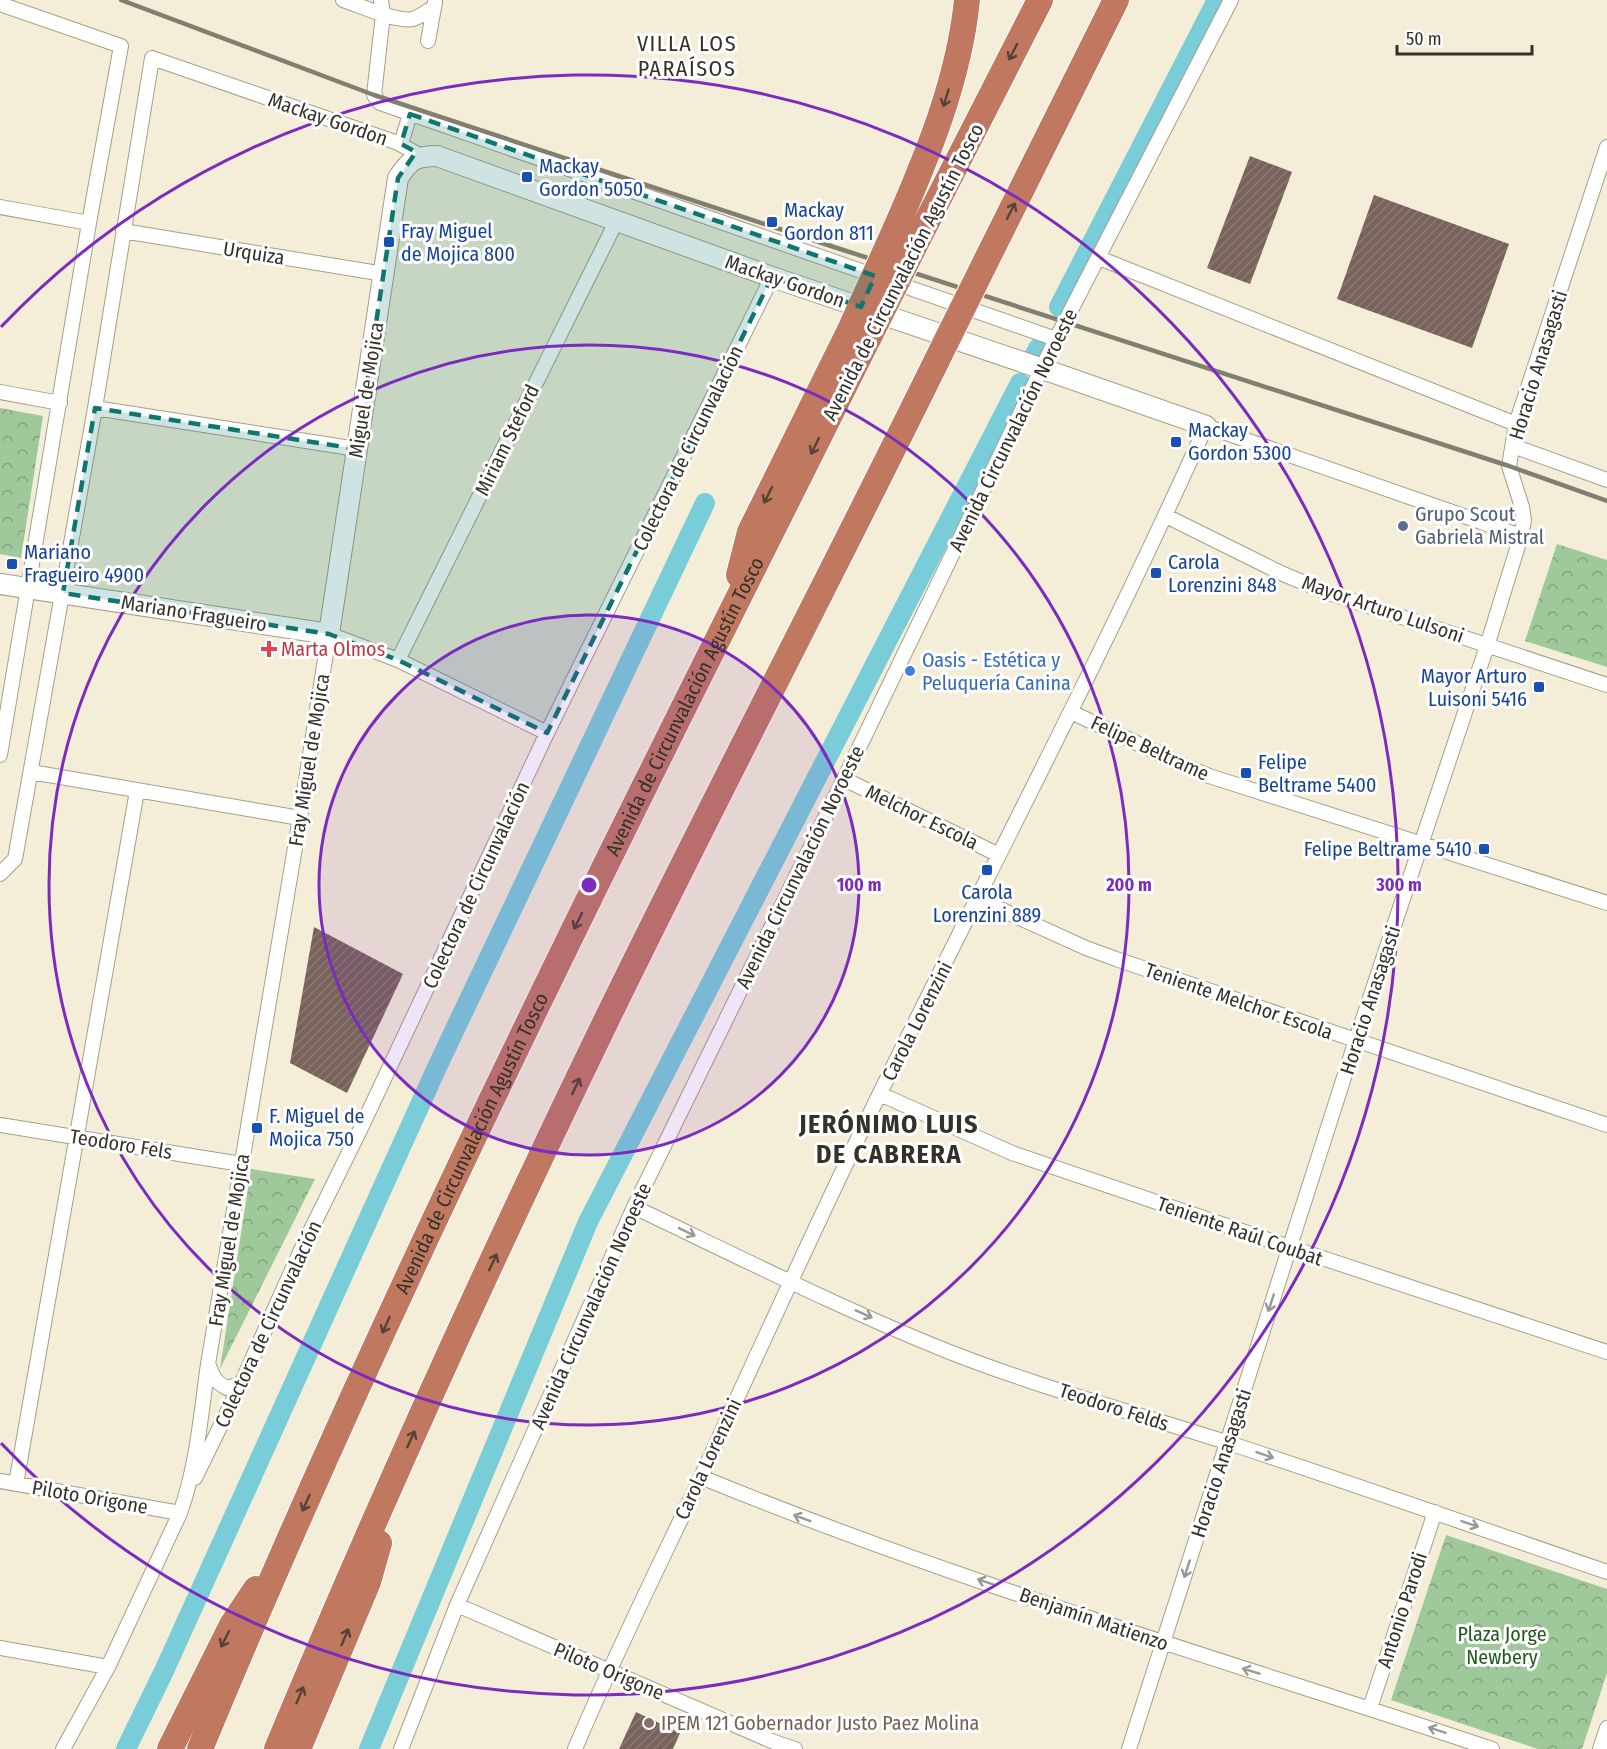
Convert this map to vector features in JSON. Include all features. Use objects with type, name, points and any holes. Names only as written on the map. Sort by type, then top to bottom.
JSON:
[{"type":"highway","points":[[907,234],[960,47],[967,0]]},
{"type":"highway","name":"Avenida de Circunvalación Agustín Tosco","points":[[201,1749],[291,1536],[454,1178],[726,625],[907,234],[1040,0]]},
{"type":"highway","points":[[277,1749],[399,1464],[606,1022],[1116,0]]},
{"type":"highway","points":[[1101,31],[1126,0]]},
{"type":"highway","points":[[298,1749],[368,1582],[399,1464]]},
{"type":"highway","points":[[170,1749],[232,1625],[291,1536]]},
{"type":"main road","name":"Mackay Gordon","points":[[421,156],[437,156],[772,277],[1206,426]]},
{"type":"main road","name":"Miguel de Mojica","points":[[328,634],[398,178],[408,164],[421,156]]},
{"type":"main road","name":"Mariano Fragueiro","points":[[0,584],[328,634]]},
{"type":"street","points":[[343,0],[382,7],[407,20],[415,19],[434,3]]},
{"type":"street","name":"Avenida Circunvalación Noroeste","points":[[401,1749],[457,1605],[634,1207],[1056,339],[1231,0]]},
{"type":"street","points":[[428,42],[434,3]]},
{"type":"street","points":[[0,4],[121,46],[0,754]]},
{"type":"street","points":[[382,7],[374,95],[380,104],[1056,339]]},
{"type":"street","name":"Mackay Gordon","points":[[123,231],[152,58],[401,144],[421,156]]},
{"type":"street","points":[[401,144],[410,114]]},
{"type":"street","name":"Horacio Anasagasti","points":[[1129,1749],[1289,1247],[1521,536],[1524,520],[1522,507],[1509,466],[1516,424],[1607,147]]},
{"type":"street","points":[[0,207],[89,223]]},
{"type":"street","name":"Miriam Steford","points":[[398,660],[617,220]]},
{"type":"street","points":[[0,874],[15,859],[95,408],[123,231]]},
{"type":"street","name":"Urquiza","points":[[123,231],[384,274]]},
{"type":"street","points":[[1099,258],[1516,424]]},
{"type":"street","name":"Colectora de Circunvalación","points":[[186,1496],[241,1384],[300,1252],[547,733],[772,277]]},
{"type":"street","points":[[0,392],[60,403]]},
{"type":"street","points":[[95,408],[357,449]]},
{"type":"street","name":"Mackay Gordon","points":[[1206,426],[1521,536]]},
{"type":"street","name":"Carola Lorenzini","points":[[574,1749],[790,1282],[880,1094],[1071,712],[1166,516],[1206,426]]},
{"type":"street","points":[[1513,446],[1607,480]]},
{"type":"street","name":"Mayor Arturo Lulsoni","points":[[1166,516],[1283,574],[1329,592],[1607,685]]},
{"type":"street","name":"Mariano Fragueiro","points":[[328,634],[398,660],[547,733]]},
{"type":"street","name":"Fray Miguel de Mojica","points":[[63,1749],[108,1667],[186,1496],[300,818],[328,634]]},
{"type":"street","name":"Felipe Beltrame","points":[[1071,712],[1209,776],[1607,903]]},
{"type":"street","points":[[31,772],[300,818]]},
{"type":"street","name":"Melchor Escola","points":[[844,779],[999,855]]},
{"type":"street","points":[[16,1484],[137,791]]},
{"type":"street","name":"Teniente Melchor Escola","points":[[978,899],[1086,948],[1607,1125]]},
{"type":"street","name":"Teniente Raúl Coubat","points":[[880,1094],[1012,1153],[1607,1352]]},
{"type":"street","name":"Teodoro Fels","points":[[0,1125],[242,1164]]},
{"type":"street","name":"Teodoro Felds","points":[[634,1207],[790,1282],[964,1357],[1019,1377],[1435,1512],[1607,1572]]},
{"type":"street","points":[[208,1364],[216,1382],[222,1386],[227,1388],[241,1384]]},
{"type":"street","name":"Benjamín Matienzo","points":[[701,1477],[826,1527],[1163,1643],[1492,1749]]},
{"type":"street","name":"Piloto Origone","points":[[0,1481],[180,1513]]},
{"type":"street","name":"Antonio Parodi","points":[[1370,1708],[1435,1512]]},
{"type":"street","name":"Piloto Origone","points":[[457,1605],[609,1670],[773,1746],[795,1749]]},
{"type":"street","points":[[0,1648],[108,1667]]},
{"type":"street","points":[[1600,1749],[1607,1728]]},
{"type":"highlighted area","points":[[410,114],[875,276],[861,307],[772,277],[547,733],[398,660],[329,634],[63,593],[95,408],[357,449],[398,178],[416,152],[401,144]]},
{"type":"green space","points":[[0,408],[43,416],[21,558],[0,554]]},
{"type":"green space","points":[[1557,544],[1607,560],[1607,667],[1525,641]]},
{"type":"green space","points":[[251,1169],[315,1179],[220,1369]]},
{"type":"green space","name":"Plaza Jorge Newbery","points":[[1446,1535],[1607,1589],[1607,1673],[1582,1749],[1538,1749],[1391,1700]]},
{"type":"building","points":[[1250,156],[1292,172],[1250,284],[1207,268]]},
{"type":"building","points":[[1374,195],[1509,244],[1472,348],[1337,299]]},
{"type":"building","points":[[314,927],[403,974],[347,1093],[290,1063]]},
{"type":"building","points":[[636,1712],[680,1733],[673,1749],[619,1749]]},
{"type":"waterway","points":[[1059,307],[1217,0]]},
{"type":"waterway","points":[[1034,356],[1039,347]]},
{"type":"waterway","points":[[369,1749],[588,1222],[1020,383]]},
{"type":"waterway","points":[[126,1749],[164,1671],[438,1065],[705,503]]},
{"type":"railway","points":[[121,0],[374,95],[1509,466],[1607,501]]},
{"type":"place","name":"Mackay Gordon 5050","points":[[527,177]]},
{"type":"place","name":"Mackay Gordon 811","points":[[772,222]]},
{"type":"place","name":"Fray Miguel de Mojica 800","points":[[389,242]]},
{"type":"place","name":"Mackay Gordon 5300","points":[[1176,442]]},
{"type":"place","name":"Grupo Scout Gabriela Mistral","points":[[1403,526]]},
{"type":"place","name":"Mariano Fragueiro 4900","points":[[12,564]]},
{"type":"place","name":"Carola Lorenzini 848","points":[[1156,573]]},
{"type":"place","name":"Marta Olmos","points":[[269,649]]},
{"type":"place","name":"Oasis - Estética y Peluquería Canina","points":[[910,671]]},
{"type":"place","name":"Mayor Arturo Luisoni 5416","points":[[1539,687]]},
{"type":"place","name":"Felipe Beltrame 5400","points":[[1246,773]]},
{"type":"place","name":"Felipe Beltrame 5410","points":[[1484,849]]},
{"type":"place","name":"Carola Lorenzini 889","points":[[987,870]]},
{"type":"place","name":"F. Miguel de Mojica 750","points":[[257,1128]]},
{"type":"place","name":"IPEM 121 Gobernador Justo Paez Molina","points":[[649,1723]]},
{"type":"district","name":"VILLA LOS PARAÍSOS","points":[[687,56]]},
{"type":"district","name":"JERÓNIMO LUIS DE CABRERA","points":[[889,1139]]}]
